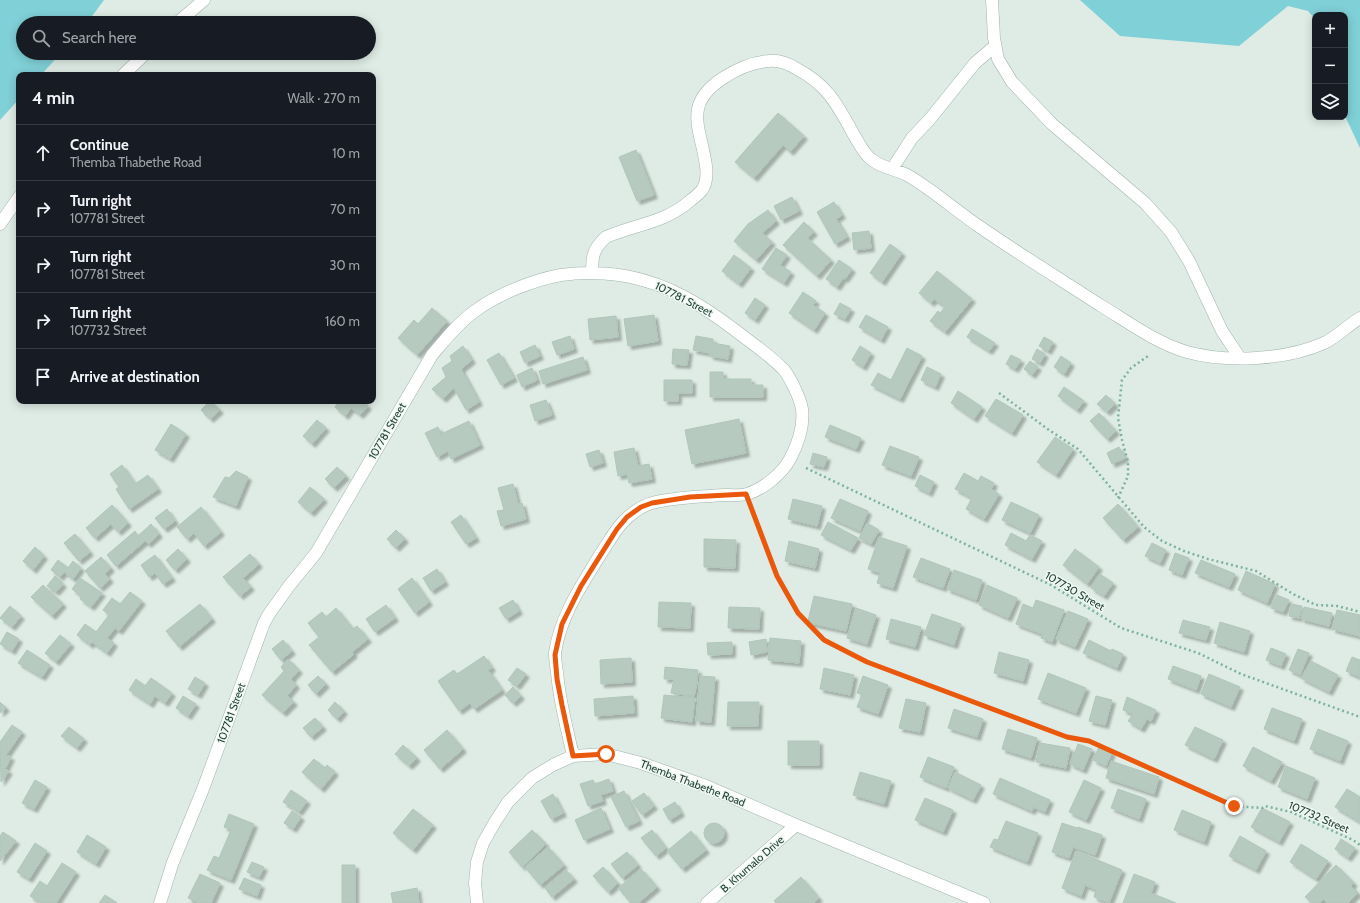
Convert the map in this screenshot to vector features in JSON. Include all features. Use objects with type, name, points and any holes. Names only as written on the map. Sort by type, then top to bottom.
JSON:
[{"type":"street","points":[[185,16],[204,0]]},
{"type":"street","points":[[992,0],[994,38],[998,59],[1012,82],[1052,124],[1146,203],[1172,232],[1189,261],[1222,331],[1240,358]]},
{"type":"street","points":[[892,169],[912,138],[930,119],[975,62],[995,46]]},
{"type":"street","points":[[126,72],[139,60]]},
{"type":"street","points":[[592,273],[592,257],[600,243],[606,237],[668,216],[683,207],[702,190],[706,183],[707,175],[705,160],[698,134],[699,106],[702,98],[718,81],[734,71],[750,65],[769,61],[780,62],[806,73],[824,87],[836,102],[864,152],[872,160],[905,174],[920,183],[957,211],[1021,255],[1134,326],[1166,344],[1188,352],[1208,356],[1260,358],[1283,355],[1307,349],[1326,342],[1360,318]]},
{"type":"street","points":[[0,224],[16,201]]},
{"type":"street","name":"107781 Street","points":[[160,903],[173,862],[203,789],[264,624],[269,614],[289,586],[316,553],[432,355],[454,330],[475,311],[496,299],[529,283],[559,275],[592,273],[645,280],[659,285],[695,303],[718,317],[783,369],[790,379],[802,407],[802,429],[790,460],[778,475],[759,488],[746,494],[690,497],[652,503],[641,507],[627,517],[617,529],[581,586],[562,624],[555,655],[557,679],[573,756]]},
{"type":"street","name":"Themba Thabethe Road","points":[[477,903],[475,883],[477,862],[483,843],[508,802],[532,778],[553,765],[573,756],[606,754],[642,763],[706,786],[984,903]]},
{"type":"street","name":"B. Khumalo Drive","points":[[707,903],[796,825]]},
{"type":"path","points":[[1118,498],[1128,476],[1128,462],[1118,418],[1122,380],[1131,368],[1166,344]]},
{"type":"path","points":[[999,393],[1049,430],[1078,449],[1144,527],[1162,541],[1184,551],[1208,559],[1256,570],[1293,594],[1316,605],[1337,606],[1360,612]]},
{"type":"path","name":"107730 Street","points":[[790,460],[1051,585],[1121,628],[1198,653],[1241,674],[1360,717]]},
{"type":"path","name":"107732 Street","points":[[746,494],[777,576],[798,613],[824,640],[867,662],[1067,737],[1089,741],[1234,806],[1262,808],[1265,806],[1291,812],[1360,844]]},
{"type":"water","points":[[0,0],[104,0],[92,16],[16,16],[16,60],[55,60],[44,72],[16,72],[16,102],[0,120]]},
{"type":"water","points":[[1080,0],[1360,0],[1360,148],[1347,120],[1348,12],[1312,12],[1312,16],[1308,11],[1288,6],[1239,46],[1120,36]]},
{"type":"building","points":[[778,113],[804,136],[790,152],[783,145],[754,178],[735,162]]},
{"type":"building","points":[[636,150],[654,195],[637,201],[619,157]]},
{"type":"building","points":[[792,197],[799,211],[781,220],[774,206]]},
{"type":"building","points":[[834,202],[842,215],[836,219],[847,237],[835,244],[817,212]]},
{"type":"building","points":[[768,210],[776,221],[762,233],[772,242],[756,260],[734,241],[748,224]]},
{"type":"building","points":[[804,222],[814,232],[807,238],[831,260],[817,276],[783,245]]},
{"type":"building","points":[[869,231],[871,248],[854,250],[852,233]]},
{"type":"building","points":[[890,244],[902,253],[882,282],[870,273]]},
{"type":"building","points":[[776,248],[787,255],[780,265],[791,272],[784,283],[762,269]]},
{"type":"building","points":[[734,255],[751,268],[739,284],[722,271]]},
{"type":"building","points":[[839,260],[852,269],[837,287],[826,279]]},
{"type":"building","points":[[937,271],[972,299],[945,332],[930,321],[938,311],[940,313],[945,307],[934,299],[931,303],[919,293]]},
{"type":"building","points":[[803,292],[816,301],[813,305],[825,313],[814,330],[789,313]]},
{"type":"building","points":[[755,298],[765,305],[755,320],[745,313]]},
{"type":"building","points":[[840,303],[851,309],[845,319],[834,314]]},
{"type":"building","points":[[432,308],[447,321],[417,355],[398,338],[414,320],[418,324]]},
{"type":"building","points":[[654,315],[658,341],[628,346],[624,319]]},
{"type":"building","points":[[866,315],[888,327],[881,340],[859,327]]},
{"type":"building","points":[[616,316],[618,337],[590,340],[588,319]]},
{"type":"building","points":[[972,329],[995,343],[989,351],[967,337]]},
{"type":"building","points":[[570,336],[574,349],[557,355],[552,342]]},
{"type":"building","points":[[696,336],[713,339],[713,343],[730,346],[728,359],[710,356],[710,353],[693,350]]},
{"type":"building","points":[[1044,337],[1053,342],[1048,351],[1039,346]]},
{"type":"building","points":[[535,345],[540,356],[525,363],[520,352]]},
{"type":"building","points":[[463,346],[472,360],[461,369],[479,402],[466,410],[454,388],[443,399],[432,389],[446,377],[442,368],[452,361],[450,356]]},
{"type":"building","points":[[860,346],[871,353],[863,367],[852,360]]},
{"type":"building","points":[[907,348],[922,356],[900,399],[871,385],[878,373],[891,380]]},
{"type":"building","points":[[673,349],[689,350],[687,365],[672,364]]},
{"type":"building","points":[[1037,349],[1045,354],[1040,363],[1032,359]]},
{"type":"building","points":[[499,353],[514,378],[501,385],[487,360]]},
{"type":"building","points":[[1011,355],[1021,360],[1015,369],[1006,364]]},
{"type":"building","points":[[1061,356],[1071,363],[1064,374],[1054,367]]},
{"type":"building","points":[[583,357],[587,370],[543,384],[539,371]]},
{"type":"building","points":[[1030,361],[1038,367],[1032,375],[1024,369]]},
{"type":"building","points":[[927,367],[941,374],[935,387],[921,380]]},
{"type":"building","points":[[532,368],[537,380],[522,387],[517,375]]},
{"type":"building","points":[[710,372],[723,372],[723,379],[751,379],[751,385],[763,385],[763,397],[710,397]]},
{"type":"building","points":[[664,380],[692,380],[692,393],[678,393],[678,401],[664,401]]},
{"type":"building","points":[[1064,387],[1084,401],[1077,410],[1058,396]]},
{"type":"building","points":[[958,391],[982,407],[974,419],[951,403]]},
{"type":"building","points":[[1106,395],[1115,404],[1107,412],[1097,404]]},
{"type":"building","points":[[996,399],[1023,415],[1012,433],[985,416]]},
{"type":"building","points":[[546,400],[552,415],[535,421],[530,405]]},
{"type":"building","points":[[207,404],[213,404],[220,410],[210,419],[201,410]]},
{"type":"building","points":[[337,404],[366,404],[368,406],[360,415],[351,408],[345,416],[335,407]]},
{"type":"building","points":[[1099,413],[1116,431],[1107,439],[1090,421]]},
{"type":"building","points":[[739,419],[746,453],[692,464],[685,430]]},
{"type":"building","points":[[317,420],[326,428],[312,444],[303,436]]},
{"type":"building","points":[[469,421],[480,445],[451,459],[448,451],[437,457],[425,433],[438,427],[441,434]]},
{"type":"building","points":[[171,424],[186,434],[170,459],[155,450]]},
{"type":"building","points":[[830,425],[861,438],[856,449],[825,437]]},
{"type":"building","points":[[1055,437],[1073,449],[1056,475],[1037,462]]},
{"type":"building","points":[[890,446],[919,457],[911,476],[882,465]]},
{"type":"building","points":[[1119,447],[1125,458],[1112,464],[1107,453]]},
{"type":"building","points":[[634,448],[638,466],[649,464],[652,479],[629,483],[627,474],[618,476],[614,452]]},
{"type":"building","points":[[599,450],[603,463],[590,467],[586,454]]},
{"type":"building","points":[[813,453],[827,457],[824,467],[810,464]]},
{"type":"building","points":[[122,465],[135,484],[148,475],[158,489],[129,509],[116,489],[119,487],[110,474]]},
{"type":"building","points":[[337,467],[346,476],[334,488],[325,479]]},
{"type":"building","points":[[236,471],[248,477],[236,506],[213,497],[225,477],[229,478]]},
{"type":"building","points":[[964,473],[978,481],[981,476],[994,483],[991,489],[999,494],[984,519],[966,509],[972,498],[955,489]]},
{"type":"building","points":[[920,475],[934,482],[929,493],[915,486]]},
{"type":"building","points":[[513,484],[518,504],[522,503],[526,519],[501,526],[497,511],[504,510],[498,488]]},
{"type":"building","points":[[310,487],[324,499],[311,513],[298,502]]},
{"type":"building","points":[[793,499],[822,506],[817,526],[788,519]]},
{"type":"building","points":[[840,499],[868,511],[860,531],[831,518]]},
{"type":"building","points":[[1011,502],[1039,515],[1030,533],[1002,520]]},
{"type":"building","points":[[1118,504],[1138,527],[1123,540],[1103,518]]},
{"type":"building","points":[[112,505],[128,523],[118,532],[111,524],[95,538],[86,528]]},
{"type":"building","points":[[201,507],[221,532],[204,546],[194,533],[187,539],[177,527]]},
{"type":"building","points":[[167,509],[175,521],[164,529],[155,518]]},
{"type":"building","points":[[461,515],[476,538],[466,544],[451,522]]},
{"type":"building","points":[[828,522],[858,538],[851,550],[821,535]]},
{"type":"building","points":[[867,523],[879,530],[871,544],[859,538]]},
{"type":"building","points":[[151,524],[159,534],[148,544],[145,541],[116,566],[107,555],[135,531],[138,536]]},
{"type":"building","points":[[396,530],[405,539],[396,548],[387,539]]},
{"type":"building","points":[[1011,533],[1026,541],[1030,535],[1042,541],[1032,559],[1005,545]]},
{"type":"building","points":[[75,534],[90,552],[79,561],[64,543]]},
{"type":"building","points":[[879,537],[907,546],[893,588],[877,583],[880,573],[868,569]]},
{"type":"building","points":[[704,539],[736,540],[735,568],[704,567]]},
{"type":"building","points":[[789,541],[819,549],[815,568],[785,561]]},
{"type":"building","points":[[1152,543],[1166,550],[1160,563],[1145,556]]},
{"type":"building","points":[[35,547],[44,556],[33,570],[23,561]]},
{"type":"building","points":[[178,549],[187,559],[175,570],[166,560]]},
{"type":"building","points":[[1075,549],[1099,567],[1087,584],[1063,565]]},
{"type":"building","points":[[1175,553],[1189,558],[1182,575],[1169,570]]},
{"type":"building","points":[[250,554],[259,564],[243,578],[251,587],[240,596],[223,577]]},
{"type":"building","points":[[155,555],[172,578],[163,584],[155,573],[149,577],[141,565]]},
{"type":"building","points":[[101,557],[111,568],[105,574],[110,579],[100,588],[85,571]]},
{"type":"building","points":[[921,558],[950,569],[943,588],[913,577]]},
{"type":"building","points":[[58,560],[68,568],[73,561],[81,568],[73,579],[64,572],[60,577],[51,570]]},
{"type":"building","points":[[1201,560],[1235,574],[1229,587],[1195,573]]},
{"type":"building","points":[[437,569],[445,582],[431,591],[423,578]]},
{"type":"building","points":[[954,570],[982,580],[976,600],[947,589]]},
{"type":"building","points":[[1246,571],[1275,584],[1267,603],[1238,590]]},
{"type":"building","points":[[1100,574],[1113,583],[1104,596],[1091,588]]},
{"type":"building","points":[[55,576],[63,584],[56,592],[47,586]]},
{"type":"building","points":[[80,578],[102,593],[91,607],[80,599],[82,597],[72,589]]},
{"type":"building","points":[[412,578],[429,602],[415,613],[398,589]]},
{"type":"building","points":[[43,585],[63,604],[52,616],[31,597]]},
{"type":"building","points":[[987,585],[1017,598],[1008,618],[979,605]]},
{"type":"building","points":[[130,592],[142,601],[119,631],[115,628],[107,638],[114,643],[107,653],[92,642],[90,645],[77,635],[85,624],[96,632],[109,615],[103,610],[112,598],[120,604]]},
{"type":"building","points":[[1277,595],[1289,600],[1283,612],[1271,608]]},
{"type":"building","points":[[814,596],[852,604],[846,631],[810,623],[808,621]]},
{"type":"building","points":[[513,600],[519,611],[506,619],[499,608]]},
{"type":"building","points":[[1036,600],[1064,610],[1052,642],[1041,638],[1042,634],[1016,624],[1023,604],[1033,608]]},
{"type":"building","points":[[659,602],[691,603],[690,628],[658,627]]},
{"type":"building","points":[[200,604],[212,619],[179,647],[166,631]]},
{"type":"building","points":[[1291,604],[1302,606],[1299,618],[1289,616]]},
{"type":"building","points":[[386,605],[395,618],[375,632],[366,619]]},
{"type":"building","points":[[10,606],[21,616],[12,627],[0,618]]},
{"type":"building","points":[[729,607],[760,608],[759,629],[728,628]]},
{"type":"building","points":[[1304,607],[1332,613],[1329,626],[1301,619]]},
{"type":"building","points":[[336,608],[353,629],[357,626],[368,639],[352,652],[354,654],[332,672],[309,645],[319,637],[308,623],[322,612],[326,617]]},
{"type":"building","points":[[856,608],[876,615],[867,644],[847,638]]},
{"type":"building","points":[[1337,610],[1360,615],[1360,636],[1332,629]]},
{"type":"building","points":[[1068,611],[1088,619],[1075,647],[1056,639]]},
{"type":"building","points":[[932,614],[961,624],[954,645],[924,635]]},
{"type":"building","points":[[891,619],[921,627],[915,647],[886,639]]},
{"type":"building","points":[[1183,620],[1210,627],[1206,640],[1179,633]]},
{"type":"building","points":[[1220,622],[1250,631],[1244,652],[1214,643]]},
{"type":"building","points":[[7,632],[19,639],[12,651],[0,644]]},
{"type":"building","points":[[60,635],[71,644],[56,662],[45,653]]},
{"type":"building","points":[[770,638],[801,641],[799,663],[768,660]]},
{"type":"building","points":[[766,639],[767,652],[751,655],[749,642]]},
{"type":"building","points":[[283,640],[292,651],[281,660],[272,649]]},
{"type":"building","points":[[1089,640],[1111,651],[1112,649],[1123,654],[1117,668],[1083,653]]},
{"type":"building","points":[[732,642],[732,654],[708,655],[707,643]]},
{"type":"building","points":[[1271,648],[1286,654],[1281,666],[1266,660]]},
{"type":"building","points":[[1298,649],[1309,653],[1300,675],[1289,670]]},
{"type":"building","points":[[27,650],[50,665],[42,677],[18,663]]},
{"type":"building","points":[[999,652],[1029,660],[1023,681],[994,673]]},
{"type":"building","points":[[484,656],[492,668],[488,670],[502,690],[474,709],[470,703],[459,711],[438,681],[454,670],[457,674]]},
{"type":"building","points":[[1352,657],[1360,660],[1360,677],[1346,671]]},
{"type":"building","points":[[631,658],[632,682],[601,684],[600,660]]},
{"type":"building","points":[[288,659],[299,670],[291,679],[296,685],[287,696],[294,702],[283,713],[262,695],[284,671],[281,667]]},
{"type":"building","points":[[1311,661],[1338,675],[1329,692],[1301,678]]},
{"type":"building","points":[[1173,666],[1201,676],[1196,690],[1168,679]]},
{"type":"building","points":[[665,667],[698,670],[694,696],[671,693],[674,679],[664,679]]},
{"type":"building","points":[[517,668],[526,674],[517,686],[508,680]]},
{"type":"building","points":[[824,668],[854,675],[850,695],[820,689]]},
{"type":"building","points":[[1048,673],[1086,688],[1076,713],[1038,699]]},
{"type":"building","points":[[1209,674],[1240,687],[1231,707],[1201,694]]},
{"type":"building","points":[[318,676],[326,684],[316,694],[308,685]]},
{"type":"building","points":[[700,676],[715,677],[711,722],[696,721]]},
{"type":"building","points":[[863,676],[888,685],[878,714],[857,707],[862,694],[857,693]]},
{"type":"building","points":[[195,677],[205,683],[198,695],[188,689]]},
{"type":"building","points":[[151,678],[172,693],[165,703],[155,696],[150,704],[129,690],[136,679],[145,686]]},
{"type":"building","points":[[513,687],[521,696],[513,703],[505,695]]},
{"type":"building","points":[[664,695],[695,698],[692,722],[661,718]]},
{"type":"building","points":[[183,696],[196,704],[188,716],[176,708]]},
{"type":"building","points":[[633,696],[634,713],[595,716],[594,699]]},
{"type":"building","points":[[1096,696],[1112,700],[1105,725],[1089,721]]},
{"type":"building","points":[[1127,697],[1156,710],[1151,721],[1147,719],[1141,729],[1128,721],[1133,714],[1123,710]]},
{"type":"building","points":[[906,699],[926,703],[920,732],[899,728]]},
{"type":"building","points":[[0,702],[6,708],[0,713]]},
{"type":"building","points":[[335,702],[344,711],[337,719],[328,710]]},
{"type":"building","points":[[728,702],[759,702],[758,726],[727,726]]},
{"type":"building","points":[[1272,708],[1302,719],[1294,741],[1264,729]]},
{"type":"building","points":[[954,709],[983,719],[977,737],[948,728]]},
{"type":"building","points":[[315,718],[323,727],[311,737],[303,728]]},
{"type":"building","points":[[12,725],[22,732],[6,755],[11,757],[5,769],[9,771],[1,782],[0,742]]},
{"type":"building","points":[[69,727],[84,739],[77,748],[61,736]]},
{"type":"building","points":[[1195,727],[1223,740],[1214,759],[1185,745]]},
{"type":"building","points":[[1008,729],[1037,738],[1031,758],[1002,749]]},
{"type":"building","points":[[1318,729],[1348,741],[1340,761],[1310,749]]},
{"type":"building","points":[[447,730],[463,749],[440,769],[424,750]]},
{"type":"building","points":[[788,741],[819,741],[819,765],[788,765]]},
{"type":"building","points":[[1040,743],[1070,748],[1066,768],[1036,762]]},
{"type":"building","points":[[1078,744],[1092,749],[1083,770],[1070,764]]},
{"type":"building","points":[[403,745],[417,758],[409,766],[395,754]]},
{"type":"building","points":[[1099,747],[1112,752],[1106,766],[1093,760]]},
{"type":"building","points":[[1253,747],[1282,762],[1271,781],[1243,766]]},
{"type":"building","points":[[928,757],[954,767],[946,788],[920,777]]},
{"type":"building","points":[[314,759],[325,768],[327,765],[335,772],[321,789],[302,772]]},
{"type":"building","points":[[1111,761],[1159,777],[1154,794],[1106,778]]},
{"type":"building","points":[[1286,766],[1315,778],[1307,799],[1278,787]]},
{"type":"building","points":[[860,772],[891,781],[884,804],[853,795]]},
{"type":"building","points":[[955,772],[981,785],[973,800],[948,788]]},
{"type":"building","points":[[1000,778],[1050,800],[1045,812],[1033,807],[1032,811],[993,794]]},
{"type":"building","points":[[609,779],[613,791],[601,795],[603,801],[588,806],[580,784],[593,780],[595,784]]},
{"type":"building","points":[[35,780],[47,787],[34,809],[22,803]]},
{"type":"building","points":[[1084,780],[1101,788],[1086,820],[1069,812]]},
{"type":"building","points":[[1118,789],[1146,799],[1139,819],[1111,808]]},
{"type":"building","points":[[1347,789],[1360,797],[1360,822],[1335,807]]},
{"type":"building","points":[[291,790],[307,801],[299,812],[283,802]]},
{"type":"building","points":[[624,791],[639,821],[626,827],[611,797]]},
{"type":"building","points":[[644,793],[654,806],[642,815],[632,801]]},
{"type":"building","points":[[553,794],[563,813],[551,819],[541,801]]},
{"type":"building","points":[[925,798],[953,810],[943,832],[915,820]]},
{"type":"building","points":[[675,802],[681,813],[669,820],[663,809]]},
{"type":"building","points":[[601,808],[610,829],[584,840],[575,820]]},
{"type":"building","points":[[1262,808],[1290,822],[1279,842],[1251,827]]},
{"type":"building","points":[[413,809],[433,825],[413,850],[393,833]]},
{"type":"building","points":[[1182,810],[1211,822],[1204,842],[1174,830]]},
{"type":"building","points":[[292,811],[301,817],[293,829],[284,823]]},
{"type":"building","points":[[229,814],[254,824],[231,880],[207,870],[214,856],[219,858],[231,830],[224,827]]},
{"type":"building","points":[[1006,821],[1038,833],[1027,862],[990,847],[994,839],[998,840]]},
{"type":"building","points":[[714,823],[721,826],[724,833],[721,840],[714,843],[707,840],[704,833],[707,826]]},
{"type":"building","points":[[1062,823],[1102,835],[1095,855],[1073,847],[1069,858],[1052,852]]},
{"type":"building","points":[[532,830],[546,844],[522,867],[509,852]]},
{"type":"building","points":[[652,830],[666,848],[656,856],[641,838]]},
{"type":"building","points":[[691,831],[706,850],[682,869],[667,851]]},
{"type":"building","points":[[3,832],[16,841],[0,861],[0,836]]},
{"type":"building","points":[[87,835],[106,847],[96,864],[77,852]]},
{"type":"building","points":[[1240,836],[1266,851],[1256,870],[1229,856]]},
{"type":"building","points":[[1341,839],[1355,848],[1348,858],[1335,849]]},
{"type":"building","points":[[35,843],[47,851],[29,879],[17,872]]},
{"type":"building","points":[[1301,844],[1328,861],[1316,879],[1290,862]]},
{"type":"building","points":[[548,847],[564,865],[540,885],[525,867]]},
{"type":"building","points":[[1076,851],[1122,870],[1109,903],[1094,897],[1096,890],[1085,885],[1081,896],[1062,888]]},
{"type":"building","points":[[627,852],[638,865],[622,878],[611,864]]},
{"type":"building","points":[[252,862],[264,867],[259,877],[247,872]]},
{"type":"building","points":[[62,863],[76,872],[56,903],[41,903],[30,896],[40,881],[47,886]]},
{"type":"building","points":[[342,865],[355,865],[355,903],[342,903]]},
{"type":"building","points":[[1336,865],[1354,883],[1351,886],[1358,893],[1348,903],[1327,903],[1323,899],[1320,903],[1312,903],[1305,897]]},
{"type":"building","points":[[603,867],[618,883],[608,892],[593,876]]},
{"type":"building","points":[[641,869],[657,887],[638,903],[631,903],[618,888]]},
{"type":"building","points":[[566,870],[574,879],[552,897],[545,888]]},
{"type":"building","points":[[200,874],[220,883],[211,903],[199,903],[188,898]]},
{"type":"building","points":[[1134,874],[1155,882],[1151,893],[1176,903],[1123,903]]},
{"type":"building","points":[[801,877],[819,898],[813,903],[776,903],[774,901]]},
{"type":"building","points":[[244,878],[261,885],[257,896],[239,889]]},
{"type":"building","points":[[417,888],[419,903],[393,903],[391,893]]},
{"type":"building","points":[[105,895],[117,903],[99,903]]},
{"type":"route","points":[[606,754],[573,756],[557,679],[555,655],[562,624],[581,586],[617,529],[627,517],[641,507],[652,503],[690,497],[746,494],[777,576],[798,613],[824,640],[867,662],[1067,737],[1089,741],[1234,806]]}]
